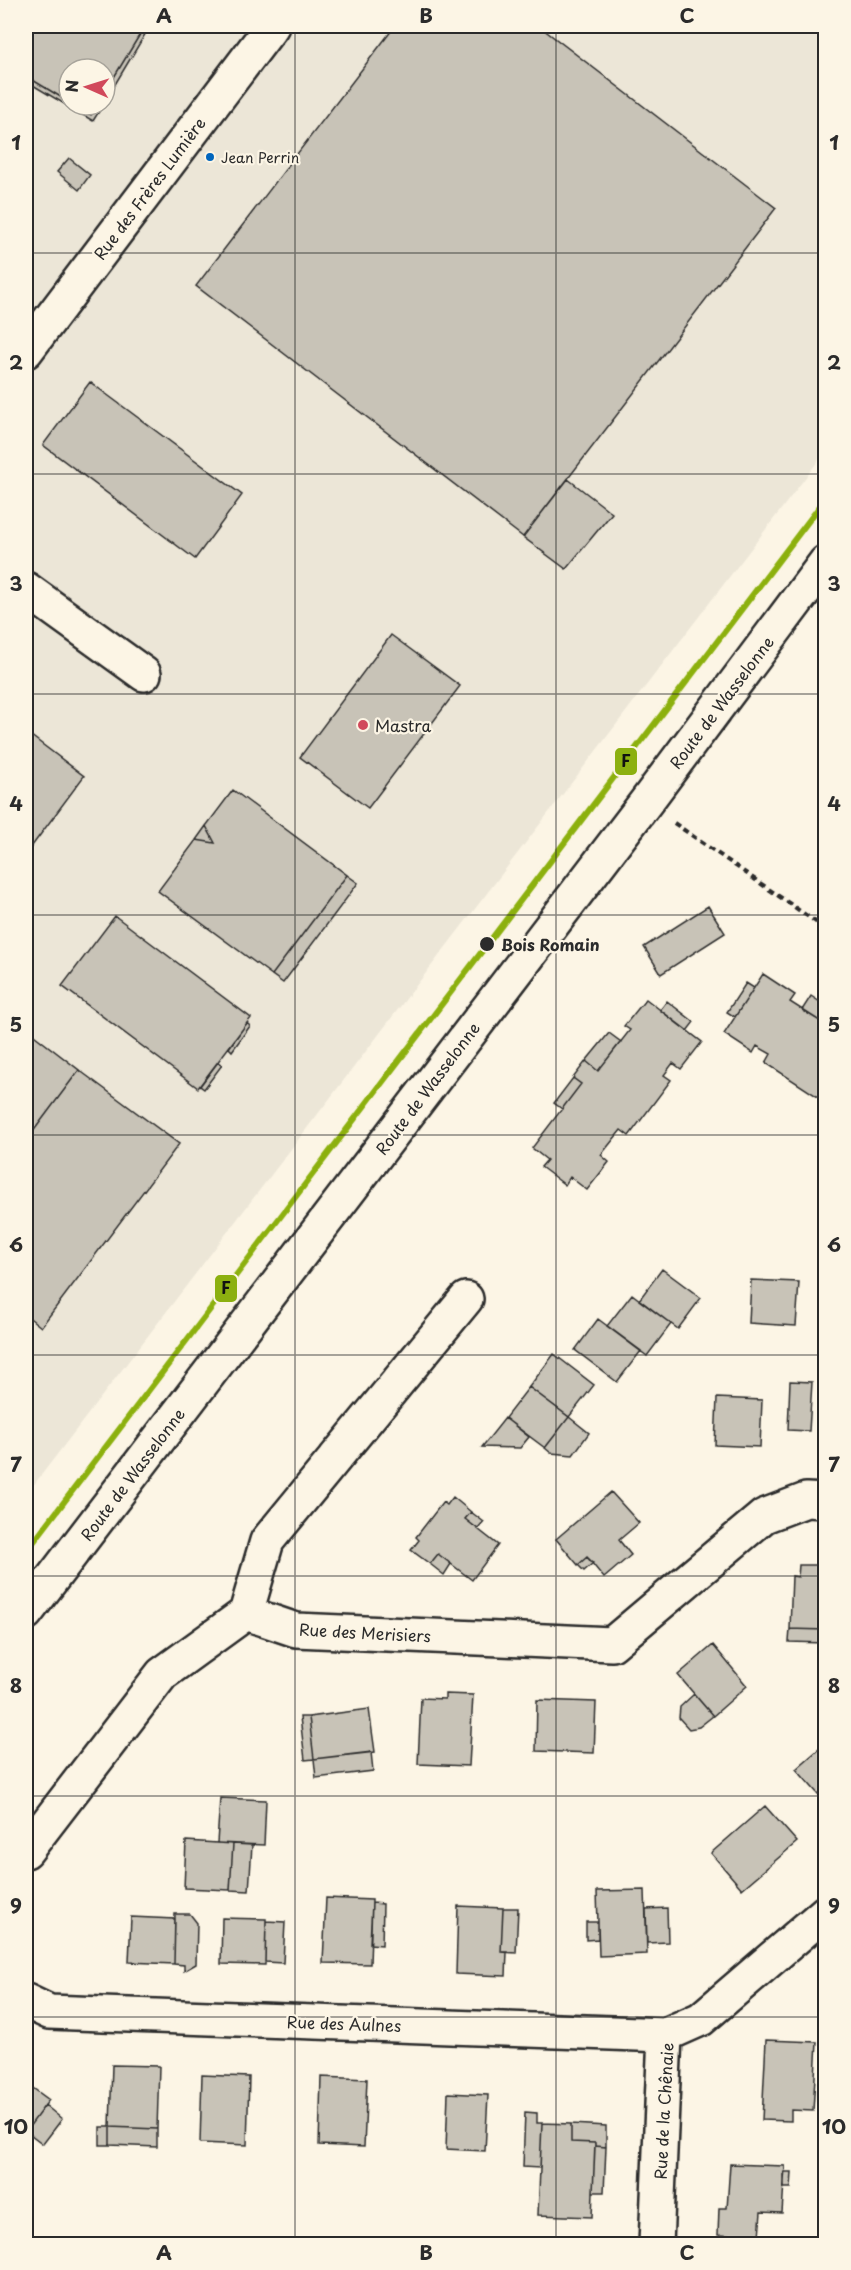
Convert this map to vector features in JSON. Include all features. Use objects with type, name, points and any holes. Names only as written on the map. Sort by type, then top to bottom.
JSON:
[{"type":"street","name":"Rue des Frères Lumière","points":[[26,351],[272,26]]},
{"type":"street","name":"Route de Wasselonne","points":[[26,1613],[646,802],[825,562]]},
{"type":"street","points":[[26,589],[144,674]]},
{"type":"street","points":[[26,1851],[162,1674],[246,1613],[267,1541],[466,1299]]},
{"type":"street","name":"Rue des Merisiers","points":[[246,1613],[296,1630],[612,1644],[764,1516],[806,1500],[825,1501]]},
{"type":"street","name":"Rue de la Chênaie","points":[[656,2244],[665,2035],[701,2019],[825,1912]]},
{"type":"street","name":"Rue des Aulnes","points":[[26,2001],[49,2012],[665,2035]]},
{"type":"path","points":[[646,802],[825,929]]},
{"type":"shaded area","points":[[26,26],[825,26],[825,452],[26,1495]]},
{"type":"building","points":[[26,26],[145,26],[117,72],[117,57],[57,57],[57,95],[26,76]]},
{"type":"building","points":[[145,26],[150,26],[117,81],[117,72]]},
{"type":"building","points":[[395,26],[539,26],[776,208],[523,537],[196,286]]},
{"type":"building","points":[[26,76],[57,95],[57,100],[26,81]]},
{"type":"building","points":[[69,158],[90,175],[79,190],[57,172]]},
{"type":"building","points":[[90,382],[242,495],[195,559],[43,445]]},
{"type":"building","points":[[568,479],[612,513],[566,569],[523,537]]},
{"type":"building","points":[[391,635],[460,686],[368,808],[300,757]]},
{"type":"building","points":[[26,732],[84,776],[26,854]]},
{"type":"building","points":[[233,790],[347,875],[272,975],[158,891],[196,840],[215,843],[206,826]]},
{"type":"building","points":[[206,826],[215,843],[196,840]]},
{"type":"building","points":[[347,875],[358,883],[283,983],[272,975]]},
{"type":"building","points":[[708,906],[725,933],[661,974],[644,947]]},
{"type":"building","points":[[115,916],[251,1018],[198,1088],[62,986]]},
{"type":"building","points":[[763,974],[795,995],[790,1002],[826,1025],[824,1101],[766,1063],[771,1054],[757,1046],[753,1053],[724,1034]]},
{"type":"building","points":[[746,983],[754,988],[735,1017],[727,1012]]},
{"type":"building","points":[[811,996],[826,1006],[826,1025],[802,1010]]},
{"type":"building","points":[[646,999],[702,1042],[681,1069],[673,1063],[664,1075],[671,1080],[629,1136],[621,1130],[601,1155],[609,1162],[587,1190],[570,1177],[565,1185],[541,1167],[547,1160],[532,1148],[581,1084],[573,1078],[586,1061],[598,1071],[630,1030],[624,1026]]},
{"type":"building","points":[[667,1001],[694,1022],[687,1031],[660,1010]]},
{"type":"building","points":[[247,1023],[250,1026],[232,1051],[229,1048]]},
{"type":"building","points":[[26,1029],[79,1070],[26,1141]]},
{"type":"building","points":[[609,1033],[621,1042],[598,1071],[586,1061]]},
{"type":"building","points":[[218,1062],[222,1065],[204,1089],[200,1086]]},
{"type":"building","points":[[79,1070],[179,1144],[41,1327],[26,1315],[26,1141]]},
{"type":"building","points":[[573,1078],[581,1084],[562,1109],[554,1103]]},
{"type":"building","points":[[662,1269],[701,1298],[678,1329],[639,1300]]},
{"type":"building","points":[[751,1280],[799,1282],[796,1326],[749,1323]]},
{"type":"building","points":[[632,1294],[671,1324],[647,1356],[607,1326]]},
{"type":"building","points":[[598,1319],[641,1351],[617,1382],[575,1350]]},
{"type":"building","points":[[554,1354],[594,1385],[569,1417],[529,1387]]},
{"type":"building","points":[[790,1381],[812,1382],[809,1431],[788,1430]]},
{"type":"building","points":[[529,1387],[569,1417],[545,1448],[505,1418]]},
{"type":"building","points":[[717,1398],[762,1400],[760,1447],[715,1445]]},
{"type":"building","points":[[569,1417],[589,1433],[573,1455],[551,1453],[545,1448]]},
{"type":"building","points":[[505,1418],[529,1437],[520,1448],[482,1447]]},
{"type":"building","points":[[611,1492],[639,1523],[619,1540],[631,1555],[604,1578],[587,1557],[578,1565],[556,1539]]},
{"type":"building","points":[[453,1497],[471,1512],[465,1519],[498,1545],[472,1580],[438,1554],[430,1564],[411,1550],[419,1540],[416,1537],[443,1502],[447,1505]]},
{"type":"building","points":[[471,1512],[484,1522],[478,1529],[465,1519]]},
{"type":"building","points":[[438,1554],[451,1564],[444,1575],[430,1564]]},
{"type":"building","points":[[587,1557],[593,1563],[584,1571],[578,1565]]},
{"type":"building","points":[[799,1565],[826,1565],[826,1630],[790,1629],[792,1576],[798,1577]]},
{"type":"building","points":[[790,1629],[826,1630],[826,1643],[789,1642]]},
{"type":"building","points":[[713,1645],[747,1686],[713,1716],[678,1675]]},
{"type":"building","points":[[445,1694],[473,1695],[469,1766],[418,1764],[421,1698],[445,1699]]},
{"type":"building","points":[[694,1694],[713,1716],[699,1727],[689,1729],[679,1718],[680,1707]]},
{"type":"building","points":[[537,1700],[596,1702],[594,1753],[536,1751]]},
{"type":"building","points":[[369,1709],[375,1752],[314,1759],[309,1717]]},
{"type":"building","points":[[300,1717],[309,1717],[314,1759],[305,1760]]},
{"type":"building","points":[[826,1743],[826,1803],[796,1769]]},
{"type":"building","points":[[371,1752],[373,1771],[316,1778],[314,1759]]},
{"type":"building","points":[[220,1798],[266,1800],[264,1845],[217,1843]]},
{"type":"building","points":[[765,1806],[797,1842],[742,1889],[711,1853]]},
{"type":"building","points":[[186,1841],[233,1844],[230,1890],[184,1888]]},
{"type":"building","points":[[233,1844],[252,1845],[249,1891],[230,1890]]},
{"type":"building","points":[[645,1890],[647,1954],[599,1956],[597,1891]]},
{"type":"building","points":[[326,1898],[372,1900],[370,1964],[323,1963]]},
{"type":"building","points":[[372,1903],[383,1904],[382,1945],[370,1944]]},
{"type":"building","points":[[458,1906],[503,1908],[501,1952],[507,1952],[506,1976],[456,1974]]},
{"type":"building","points":[[503,1908],[518,1908],[516,1953],[501,1952]]},
{"type":"building","points":[[667,1908],[668,1942],[647,1943],[646,1909]]},
{"type":"building","points":[[175,1914],[190,1914],[197,1923],[196,1964],[184,1971],[184,1965],[174,1964]]},
{"type":"building","points":[[131,1917],[175,1919],[174,1964],[129,1962]]},
{"type":"building","points":[[222,1918],[266,1919],[265,1965],[221,1964]]},
{"type":"building","points":[[266,1921],[285,1922],[283,1963],[265,1962]]},
{"type":"building","points":[[586,1922],[598,1922],[598,1939],[586,1940]]},
{"type":"building","points":[[766,2040],[817,2042],[813,2111],[791,2110],[791,2121],[762,2120]]},
{"type":"building","points":[[112,2065],[159,2066],[157,2129],[110,2127]]},
{"type":"building","points":[[202,2075],[249,2077],[247,2145],[200,2143]]},
{"type":"building","points":[[321,2077],[367,2079],[364,2147],[319,2145]]},
{"type":"building","points":[[26,2083],[49,2100],[26,2131]]},
{"type":"building","points":[[448,2093],[488,2095],[485,2151],[446,2149]]},
{"type":"building","points":[[45,2105],[62,2119],[43,2144],[26,2131]]},
{"type":"building","points":[[525,2112],[537,2113],[537,2123],[542,2123],[540,2168],[523,2167]]},
{"type":"building","points":[[542,2123],[571,2124],[571,2142],[595,2143],[592,2217],[538,2215]]},
{"type":"building","points":[[571,2124],[606,2126],[606,2147],[595,2146],[595,2143],[571,2142]]},
{"type":"building","points":[[100,2127],[110,2127],[110,2145],[100,2145]]},
{"type":"building","points":[[110,2127],[157,2129],[157,2147],[110,2145]]},
{"type":"building","points":[[595,2146],[606,2147],[604,2192],[593,2192]]},
{"type":"building","points":[[730,2164],[785,2166],[782,2213],[761,2212],[759,2237],[718,2235],[719,2208],[727,2208]]},
{"type":"building","points":[[784,2172],[792,2172],[791,2188],[784,2188]]},
{"type":"transit line","name":"F","points":[[26,1552],[826,498]]},
{"type":"place","name":"Jean Perrin","points":[[210,157]]},
{"type":"place","name":"Mastra","points":[[363,725]]},
{"type":"place","name":"Bois Romain","points":[[487,944]]}]
